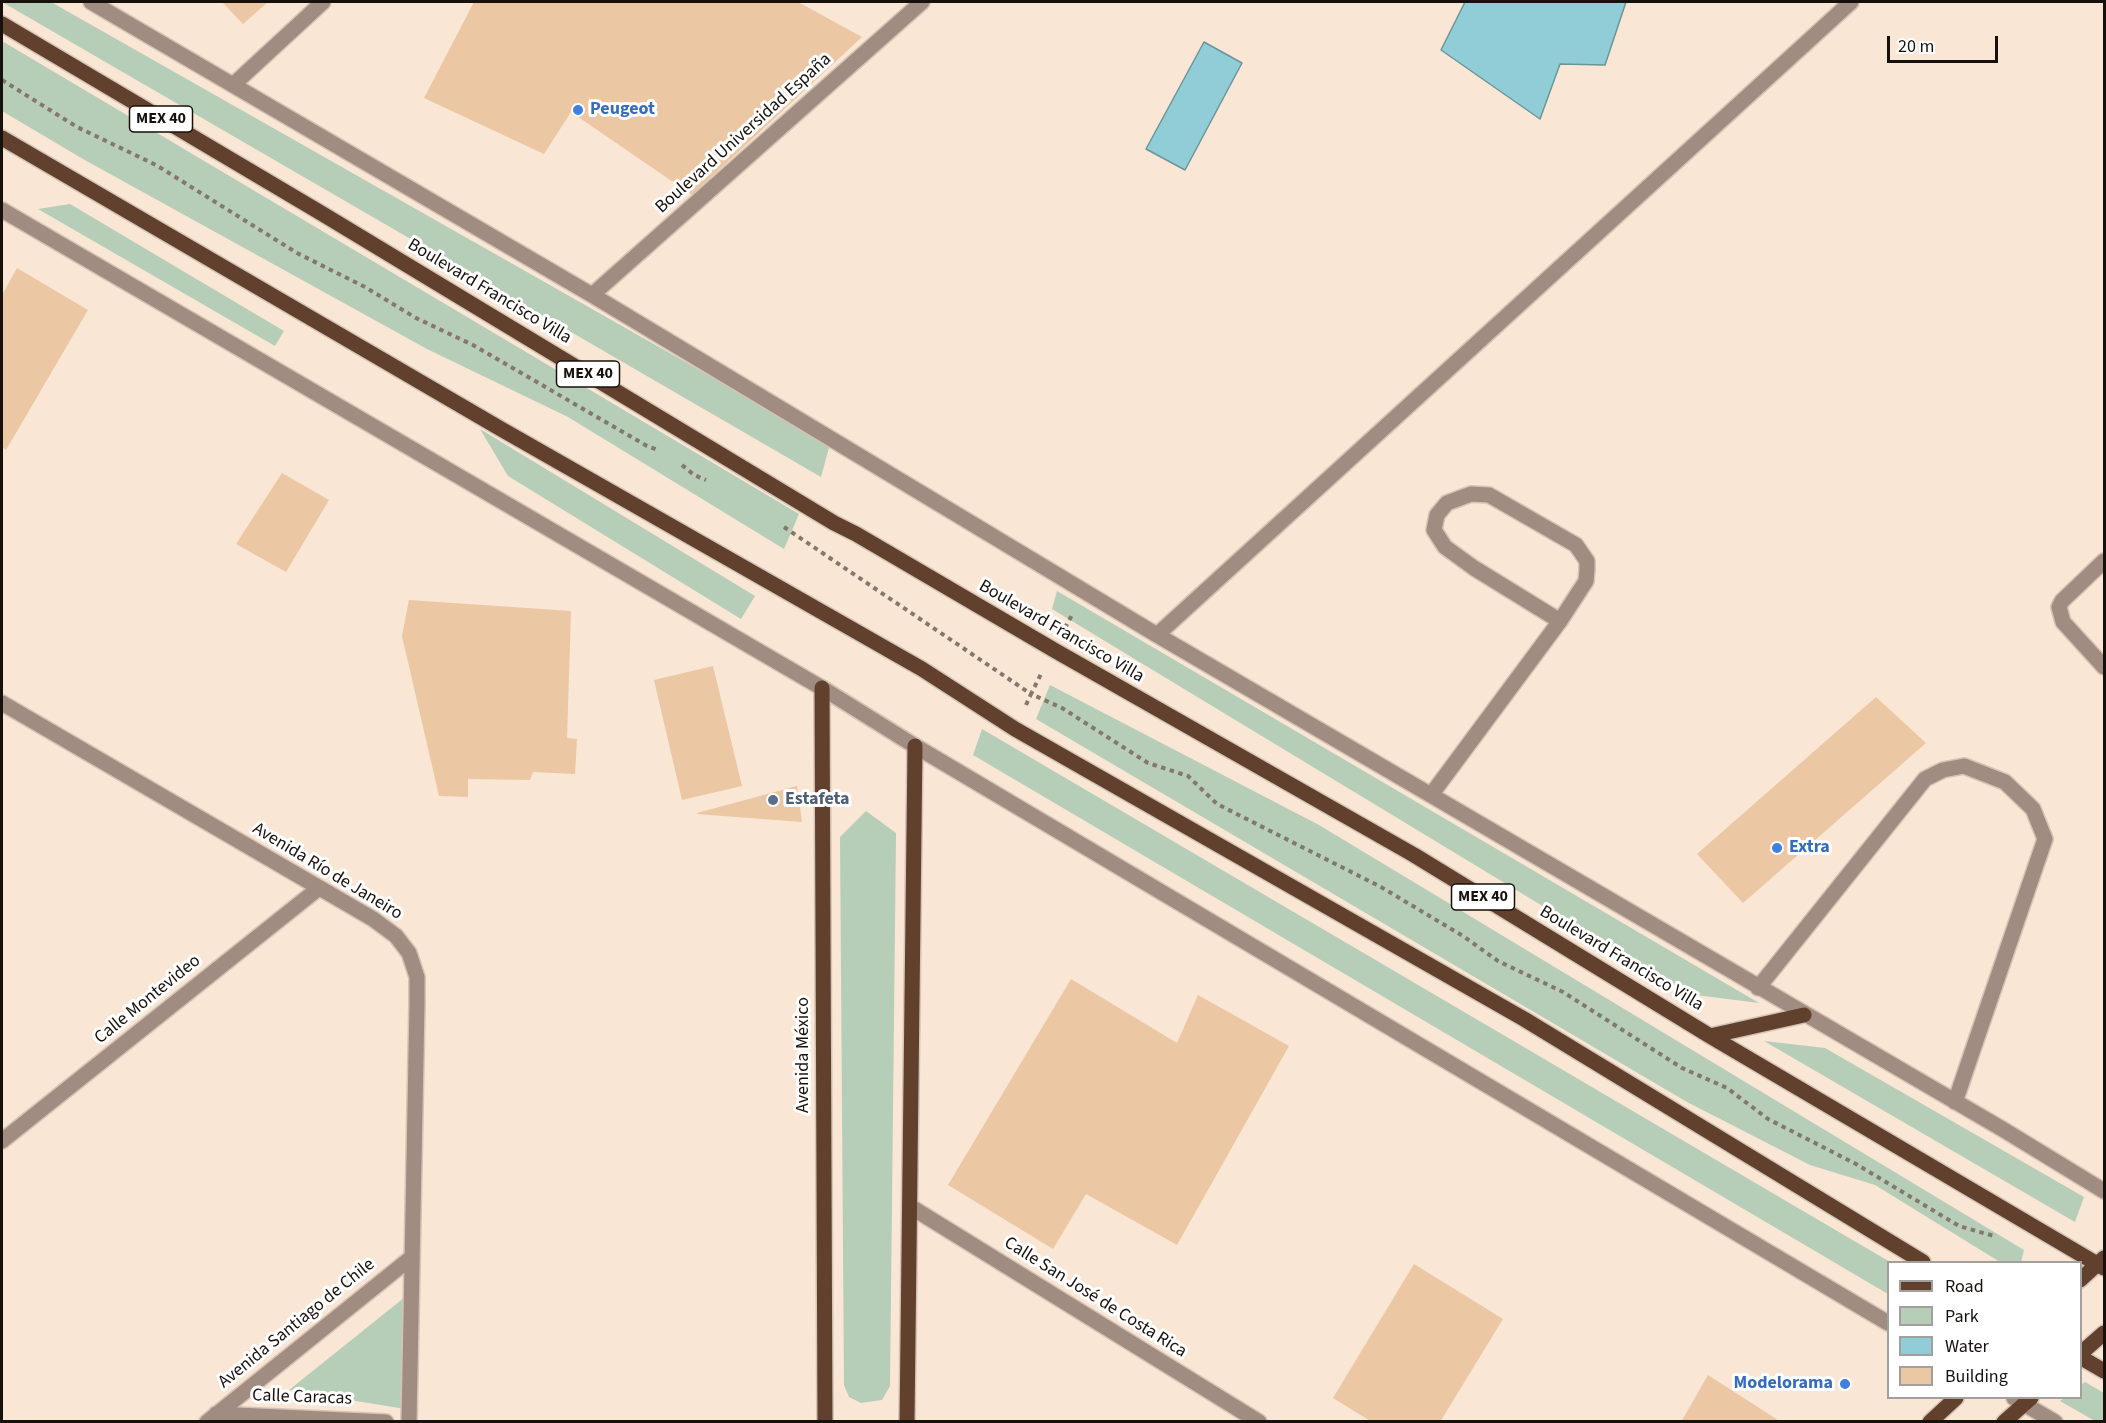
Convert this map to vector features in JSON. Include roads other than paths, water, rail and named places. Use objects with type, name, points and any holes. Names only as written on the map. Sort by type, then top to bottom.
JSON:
[{"type":"main road","name":"Boulevard Francisco Villa","points":[[2,24],[321,213],[834,523],[1414,855],[1710,1036],[2102,1263]]},
{"type":"main road","points":[[2,138],[501,429],[922,669],[1015,729],[1524,1020],[1920,1261]]},
{"type":"main road","name":"Avenida México","points":[[822,688],[825,1422]]},
{"type":"main road","points":[[907,1422],[915,746]]},
{"type":"main road","points":[[1710,1036],[1804,1015]]},
{"type":"main road","points":[[2082,1278],[2102,1263]]},
{"type":"main road","points":[[2082,1354],[2104,1333]]},
{"type":"main road","points":[[2082,1357],[2104,1371]]},
{"type":"main road","points":[[1930,1422],[1955,1399]]},
{"type":"main road","points":[[2004,1422],[2023,1400]]},
{"type":"street","points":[[91,2],[592,295],[1157,635],[2104,1191]]},
{"type":"street","points":[[232,85],[323,2]]},
{"type":"street","name":"Boulevard Universidad España","points":[[592,295],[922,2]]},
{"type":"street","points":[[1157,635],[1851,2]]},
{"type":"street","points":[[2,210],[822,688],[915,746],[1887,1322]]},
{"type":"street","points":[[1431,795],[1560,621],[1586,581],[1587,561],[1576,545],[1489,495],[1471,494],[1447,503],[1437,515],[1434,530],[1445,547],[1560,621]]},
{"type":"street","points":[[2104,561],[2062,601],[2059,607],[2063,622],[2104,667]]},
{"type":"street","name":"Avenida Río de Janeiro","points":[[2,703],[373,919],[396,936],[409,953],[417,977],[409,1422]]},
{"type":"street","points":[[1758,988],[1925,779],[1943,770],[1964,766],[2006,782],[2033,809],[2045,839],[1955,1102]]},
{"type":"street","name":"Calle Montevideo","points":[[2,1141],[319,888]]},
{"type":"street","name":"Calle San José de Costa Rica","points":[[911,1207],[1259,1422]]},
{"type":"street","name":"Avenida Santiago de Chile","points":[[211,1418],[412,1257]]},
{"type":"street","points":[[2023,1400],[2055,1422]]},
{"type":"street","name":"Calle Caracas","points":[[211,1418],[386,1422]]},
{"type":"water","points":[[1465,2],[1626,2],[1605,65],[1560,64],[1540,119],[1441,50]]},
{"type":"water","points":[[1204,42],[1242,63],[1185,170],[1146,149]]},
{"type":"place","name":"Peugeot","points":[[578,110]]},
{"type":"place","name":"Estafeta","points":[[773,800]]},
{"type":"place","name":"Extra","points":[[1777,848]]},
{"type":"place","name":"Modelorama","points":[[1845,1384]]}]
